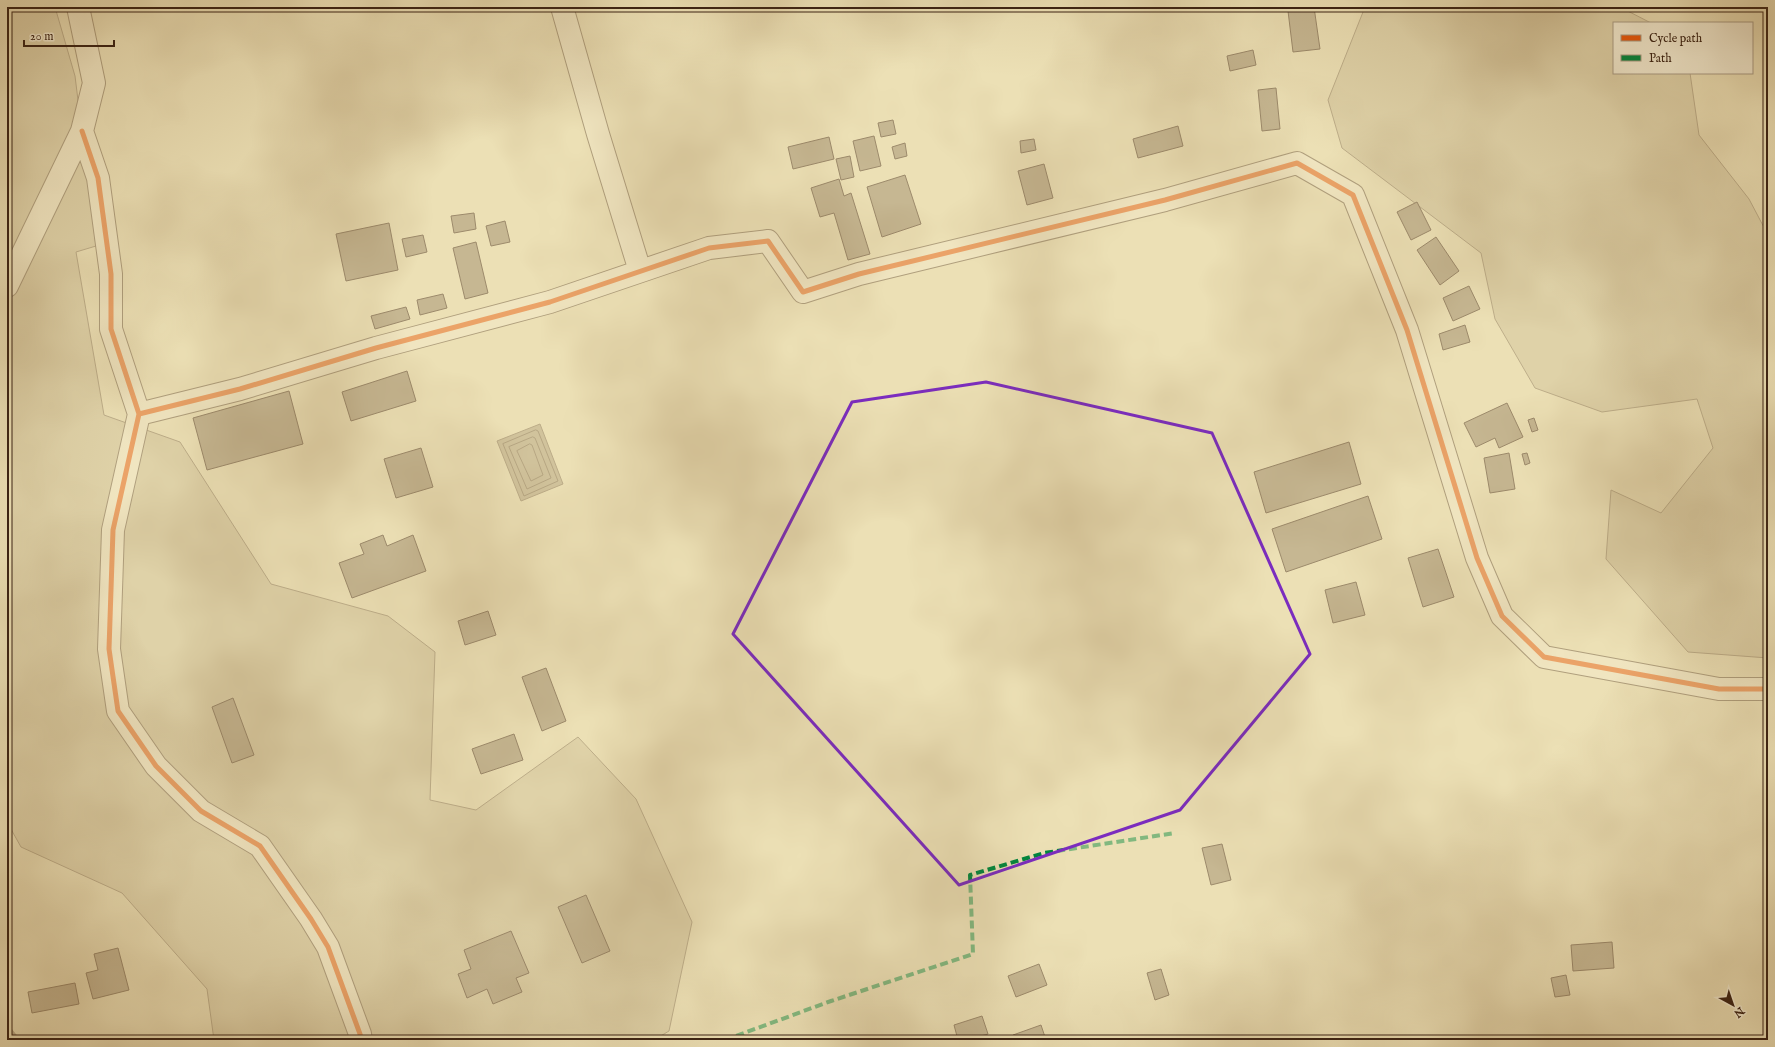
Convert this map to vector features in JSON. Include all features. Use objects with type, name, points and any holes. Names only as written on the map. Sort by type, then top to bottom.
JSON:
[{"type":"street","points":[[7,286],[82,131],[94,82],[78,7]]},
{"type":"street","points":[[562,7],[640,271]]},
{"type":"street","points":[[82,131],[98,178],[111,274],[111,329],[139,414],[113,530],[109,649],[118,711],[156,766],[202,811],[260,846],[328,946],[360,1034],[360,1040]]},
{"type":"street","points":[[139,414],[240,390],[376,348],[550,302],[709,248],[768,241],[803,292],[859,274],[1165,200],[1297,163],[1353,195],[1407,330],[1477,558],[1502,616],[1544,657],[1719,689],[1768,689]]},
{"type":"highlighted area","points":[[986,382],[1212,433],[1310,654],[1180,810],[959,885],[733,634],[852,402]]},
{"type":"shaded area","points":[[7,7],[55,7],[75,76],[96,246],[76,252],[104,415],[180,442],[271,584],[388,616],[435,652],[430,800],[476,810],[578,737],[636,799],[692,922],[669,1031],[654,1040],[214,1040],[207,989],[122,893],[21,847],[7,822]]},
{"type":"shaded area","points":[[1365,7],[1620,7],[1649,22],[1613,22],[1613,74],[1690,74],[1699,135],[1749,199],[1768,235],[1768,658],[1688,652],[1606,559],[1611,490],[1661,513],[1713,448],[1697,399],[1602,412],[1535,388],[1495,319],[1481,253],[1342,148],[1328,100]]},
{"type":"water","points":[[540,424],[563,484],[521,501],[497,441]]},
{"type":"building","points":[[1314,7],[1320,49],[1293,52],[1288,11]]},
{"type":"building","points":[[1253,50],[1256,65],[1230,71],[1227,56]]},
{"type":"building","points":[[1276,88],[1280,129],[1262,131],[1258,90]]},
{"type":"building","points":[[893,120],[896,134],[881,137],[878,123]]},
{"type":"building","points":[[1178,126],[1183,146],[1138,158],[1133,139]]},
{"type":"building","points":[[874,136],[881,166],[860,171],[853,141]]},
{"type":"building","points":[[829,137],[834,159],[793,169],[788,147]]},
{"type":"building","points":[[1034,139],[1036,150],[1021,153],[1020,141]]},
{"type":"building","points":[[905,143],[907,156],[895,159],[892,147]]},
{"type":"building","points":[[850,156],[854,177],[841,180],[836,159]]},
{"type":"building","points":[[1044,164],[1053,198],[1027,205],[1018,171]]},
{"type":"building","points":[[905,175],[921,224],[882,237],[867,187]]},
{"type":"building","points":[[839,179],[844,196],[851,193],[870,254],[848,260],[834,213],[820,217],[811,188]]},
{"type":"building","points":[[1417,202],[1431,230],[1411,240],[1397,212]]},
{"type":"building","points":[[474,213],[476,229],[454,233],[451,216]]},
{"type":"building","points":[[505,221],[510,242],[491,246],[486,226]]},
{"type":"building","points":[[389,223],[398,270],[346,281],[336,234]]},
{"type":"building","points":[[423,235],[427,252],[406,257],[402,239]]},
{"type":"building","points":[[1436,237],[1459,271],[1440,285],[1417,250]]},
{"type":"building","points":[[476,242],[488,293],[465,299],[453,248]]},
{"type":"building","points":[[1469,286],[1480,309],[1453,321],[1443,298]]},
{"type":"building","points":[[443,294],[447,308],[420,315],[417,300]]},
{"type":"building","points":[[406,307],[410,319],[375,329],[371,316]]},
{"type":"building","points":[[1465,325],[1470,342],[1443,350],[1439,334]]},
{"type":"building","points":[[407,371],[416,401],[351,421],[342,392]]},
{"type":"building","points":[[289,391],[303,444],[207,470],[193,418]]},
{"type":"building","points":[[1507,403],[1523,437],[1499,448],[1495,438],[1476,447],[1464,423]]},
{"type":"building","points":[[1534,418],[1538,430],[1532,432],[1528,420]]},
{"type":"building","points":[[1349,442],[1361,484],[1266,513],[1254,472]]},
{"type":"building","points":[[421,448],[433,487],[396,498],[384,459]]},
{"type":"building","points":[[1509,453],[1515,489],[1490,493],[1484,458]]},
{"type":"building","points":[[1527,453],[1530,463],[1525,465],[1522,454]]},
{"type":"building","points":[[1368,496],[1382,539],[1286,572],[1272,529]]},
{"type":"building","points":[[383,535],[387,546],[413,535],[426,571],[352,598],[339,563],[364,554],[360,544]]},
{"type":"building","points":[[1438,549],[1454,597],[1423,607],[1408,558]]},
{"type":"building","points":[[1356,582],[1365,615],[1333,623],[1325,590]]},
{"type":"building","points":[[488,611],[496,635],[465,645],[458,621]]},
{"type":"building","points":[[546,668],[566,721],[542,731],[522,677]]},
{"type":"building","points":[[233,698],[254,755],[232,763],[212,707]]},
{"type":"building","points":[[514,734],[523,760],[481,774],[472,749]]},
{"type":"building","points":[[1222,844],[1231,880],[1211,885],[1202,848]]},
{"type":"building","points":[[586,895],[610,951],[582,963],[558,907]]},
{"type":"building","points":[[511,931],[529,973],[516,978],[522,992],[493,1004],[487,989],[467,998],[458,974],[471,969],[464,950]]},
{"type":"building","points":[[1612,942],[1614,968],[1573,971],[1571,945]]},
{"type":"building","points":[[118,948],[129,990],[93,999],[86,973],[98,970],[94,954]]},
{"type":"building","points":[[1039,964],[1047,985],[1016,997],[1008,976]]},
{"type":"building","points":[[1161,969],[1169,995],[1155,1000],[1147,973]]},
{"type":"building","points":[[1566,975],[1570,995],[1555,997],[1551,978]]},
{"type":"building","points":[[75,983],[79,1004],[32,1013],[28,992]]},
{"type":"building","points":[[982,1016],[988,1034],[967,1040],[958,1040],[954,1025]]},
{"type":"building","points":[[1041,1025],[1046,1040],[1014,1040],[1013,1035]]},
{"type":"waterway","points":[[7,1030],[15,1040]]},
{"type":"marked path","points":[[725,1040],[831,1001],[973,954],[970,875],[1044,853],[1175,833]]},
{"type":"cycle path","points":[[82,131],[98,178],[111,274],[111,329],[139,414],[113,530],[109,649],[118,711],[156,766],[201,811],[260,846],[311,919],[328,947],[361,1040]]},
{"type":"cycle path","points":[[139,414],[240,389],[376,348],[550,302],[709,248],[768,241],[803,292],[859,274],[1165,200],[1297,163],[1353,195],[1407,330],[1477,558],[1502,616],[1544,657],[1719,689],[1768,689]]}]
